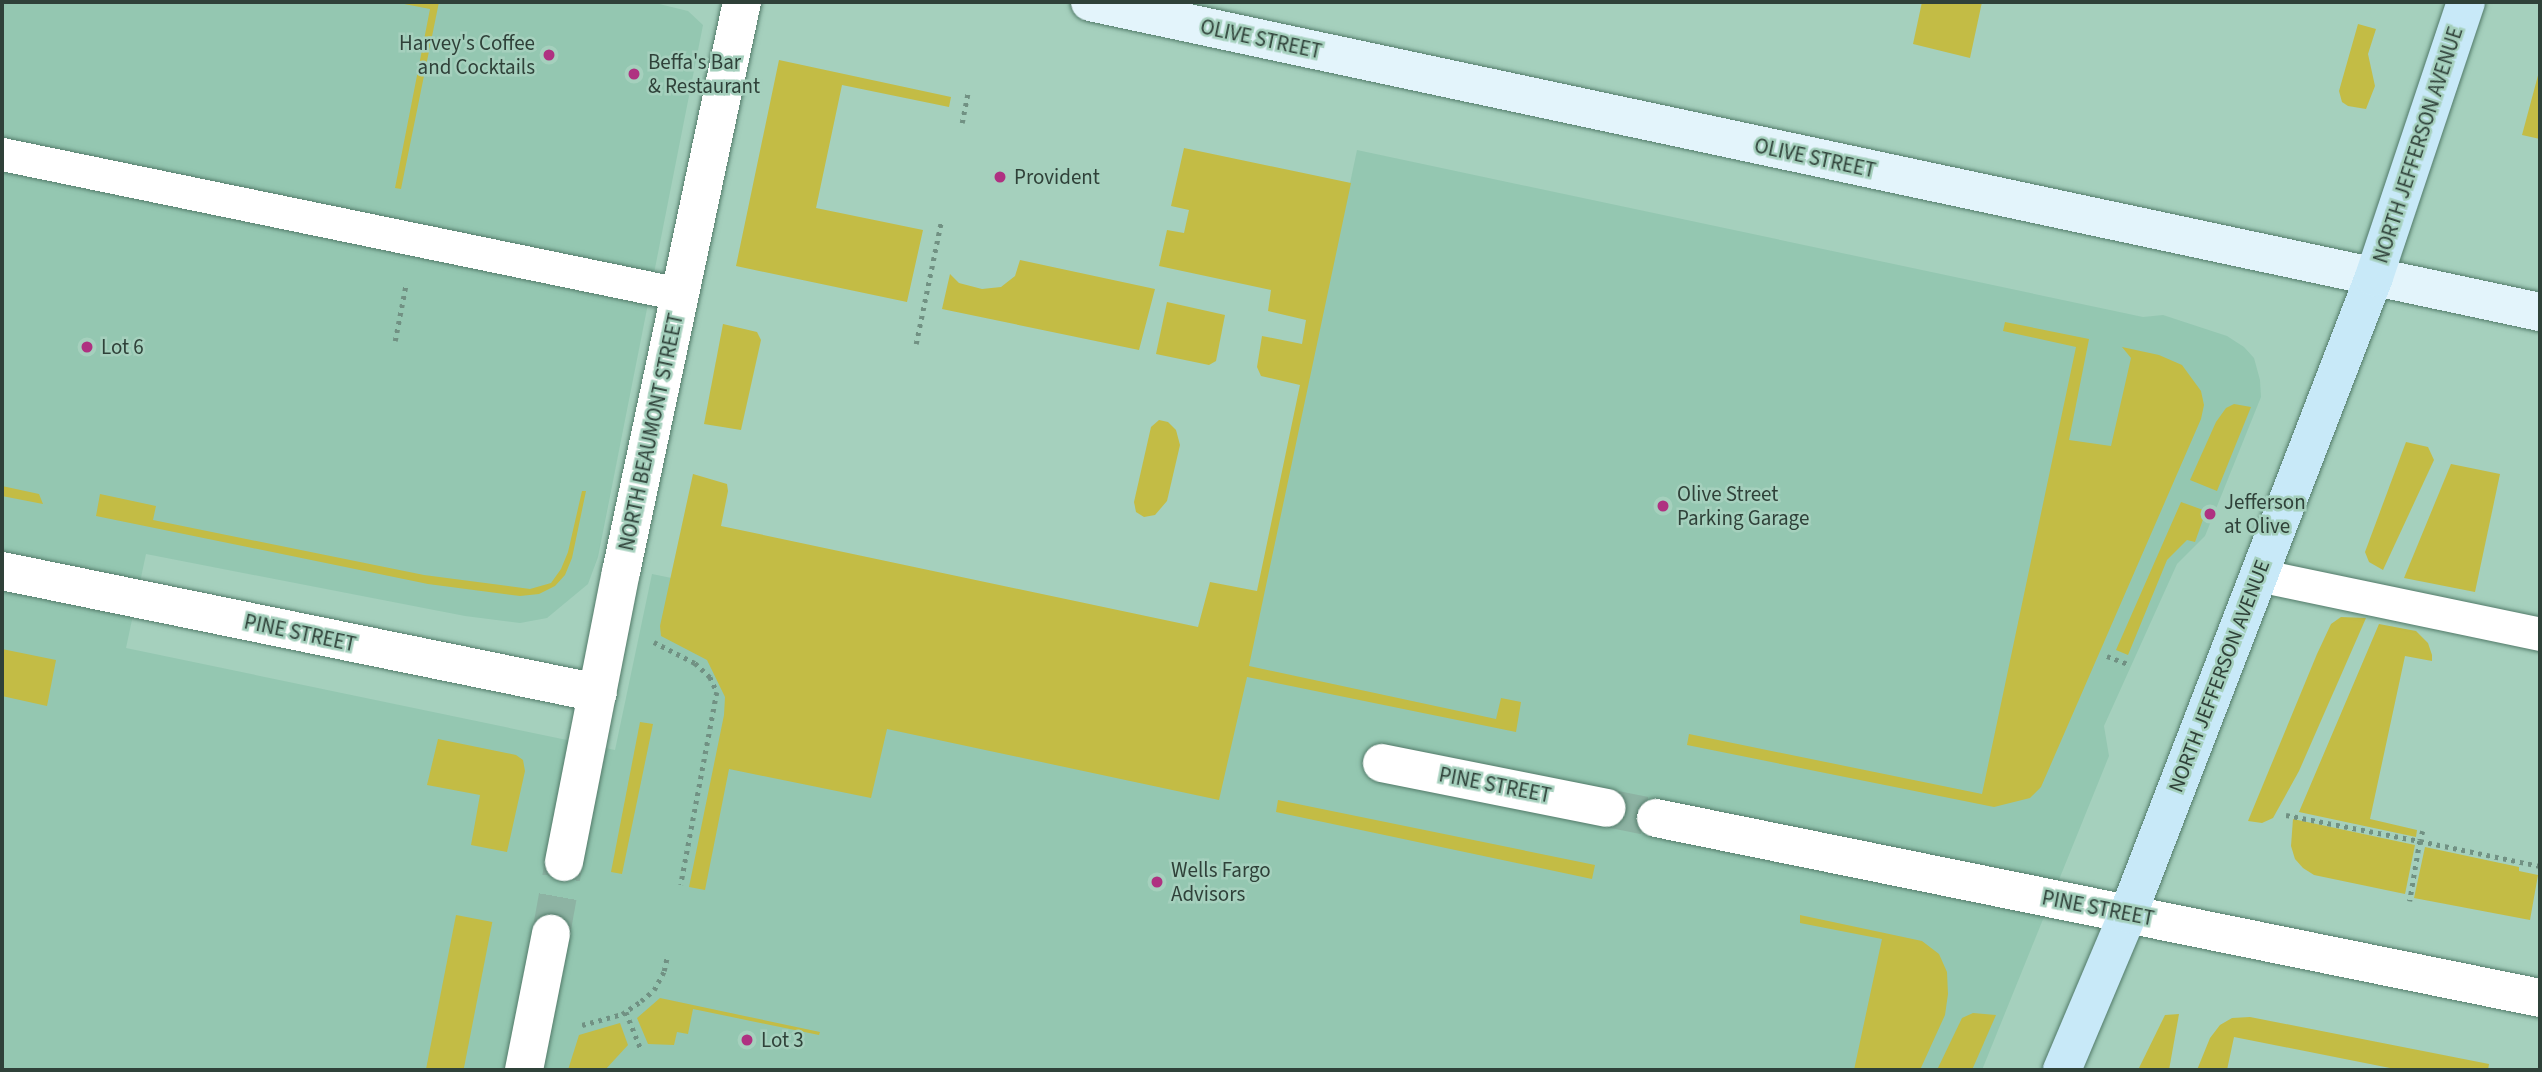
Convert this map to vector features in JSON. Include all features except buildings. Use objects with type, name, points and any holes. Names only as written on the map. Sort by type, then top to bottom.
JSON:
[{"type":"main road","name":"OLIVE STREET","points":[[1090,2],[2540,312]]},
{"type":"main road","name":"NORTH JEFFERSON AVENUE","points":[[2062,1070],[2128,914],[2374,277],[2466,2]]},
{"type":"street","name":"NORTH BEAUMONT STREET","points":[[564,862],[742,2]]},
{"type":"street","name":"PINE STREET","points":[[2,570],[598,693]]},
{"type":"street","name":"PINE STREET","points":[[1382,763],[1607,808]]},
{"type":"street","name":"PINE STREET","points":[[1656,818],[2540,998]]},
{"type":"street","points":[[524,1070],[551,934]]},
{"type":"lane","points":[[2,154],[680,294]]},
{"type":"lane","points":[[2258,575],[2540,634]]},
{"type":"path","points":[[962,123],[968,93]]},
{"type":"path","points":[[916,344],[941,222]]},
{"type":"path","points":[[395,341],[415,239]]},
{"type":"path","points":[[650,641],[695,663],[710,677],[717,692],[681,885]]},
{"type":"path","points":[[2108,656],[2130,666]]},
{"type":"path","points":[[2286,815],[2540,866]]},
{"type":"path","points":[[2410,901],[2423,831]]},
{"type":"path","points":[[570,1027],[590,1024],[626,1011],[654,990],[664,971],[667,957]]},
{"type":"path","points":[[626,1011],[640,1047]]},
{"type":"shaded area","points":[[2,2],[651,2],[688,11],[703,25],[598,557],[588,584],[547,618],[520,623],[465,616],[146,554],[126,648],[615,750],[652,574],[1242,695],[1357,150],[2143,317],[2163,315],[2227,336],[2244,347],[2254,358],[2261,397],[2205,536],[2177,564],[2104,726],[2109,756],[1982,1070],[2,1070]]},
{"type":"shaded area","points":[[394,2],[439,2],[401,189],[395,188],[430,9]]},
{"type":"shaded area","points":[[1922,2],[1982,2],[1970,58],[1913,44]]},
{"type":"shaded area","points":[[2358,24],[2376,29],[2368,54],[2375,86],[2366,109],[2348,106],[2342,102],[2339,91]]},
{"type":"shaded area","points":[[779,60],[951,97],[949,107],[842,85],[816,208],[923,230],[907,302],[736,266]]},
{"type":"shaded area","points":[[2540,68],[2540,139],[2522,135]]},
{"type":"shaded area","points":[[1184,148],[1351,183],[1249,666],[1496,719],[1501,698],[1521,702],[1516,732],[1247,677],[1219,800],[887,729],[871,798],[729,769],[705,890],[689,887],[724,715],[725,697],[707,660],[661,636],[660,626],[693,474],[727,484],[721,526],[1198,627],[1210,582],[1257,591],[1300,385],[1261,376],[1257,367],[1262,336],[1302,344],[1306,320],[1268,311],[1271,290],[1159,266],[1167,230],[1184,233],[1189,210],[1171,206]]},
{"type":"shaded area","points":[[1020,260],[1155,289],[1139,350],[942,309],[950,274],[959,283],[982,289],[1001,287],[1015,276]]},
{"type":"shaded area","points":[[1167,302],[1225,315],[1216,361],[1209,365],[1156,354]]},
{"type":"shaded area","points":[[2005,322],[2089,339],[2069,440],[2111,446],[2131,358],[2122,347],[2159,355],[2182,365],[2201,391],[2204,405],[2201,419],[2041,787],[2030,798],[1994,807],[1687,745],[1689,734],[1982,794],[2076,347],[2003,331]]},
{"type":"shaded area","points":[[723,324],[757,332],[761,340],[741,430],[704,424]]},
{"type":"shaded area","points":[[2234,404],[2251,407],[2217,491],[2190,480],[2216,422],[2226,408]]},
{"type":"shaded area","points":[[1159,420],[1168,422],[1176,430],[1180,445],[1167,501],[1155,515],[1144,517],[1136,512],[1134,502],[1151,427]]},
{"type":"shaded area","points":[[2406,442],[2428,447],[2434,460],[2383,570],[2369,562],[2365,552]]},
{"type":"shaded area","points":[[2451,464],[2500,474],[2475,592],[2404,578]]},
{"type":"shaded area","points":[[2,486],[39,494],[43,504],[2,496]]},
{"type":"shaded area","points":[[582,491],[586,491],[572,558],[565,575],[555,586],[539,594],[520,596],[428,584],[96,516],[100,494],[156,506],[153,520],[424,575],[530,589],[551,583],[561,569],[568,552]]},
{"type":"shaded area","points":[[2181,502],[2206,511],[2195,542],[2187,540],[2167,560],[2128,655],[2116,650]]},
{"type":"shaded area","points":[[2341,617],[2366,618],[2299,771],[2273,818],[2262,823],[2248,821],[2317,654],[2331,624]]},
{"type":"shaded area","points":[[2379,624],[2416,631],[2428,643],[2432,655],[2432,661],[2405,656],[2370,819],[2417,830],[2416,837],[2299,812]]},
{"type":"shaded area","points":[[2,649],[56,660],[47,706],[2,696]]},
{"type":"shaded area","points":[[640,722],[653,724],[622,874],[611,872]]},
{"type":"shaded area","points":[[438,739],[516,755],[523,760],[525,771],[507,852],[471,845],[480,795],[427,785]]},
{"type":"shaded area","points":[[1278,800],[1595,865],[1592,879],[1276,812]]},
{"type":"shaded area","points":[[2293,819],[2415,845],[2405,894],[2314,875],[2303,868],[2295,859],[2291,846]]},
{"type":"shaded area","points":[[2425,847],[2519,867],[2519,871],[2538,875],[2530,920],[2414,898]]},
{"type":"shaded area","points":[[456,915],[492,922],[464,1070],[426,1070]]},
{"type":"shaded area","points":[[1800,915],[1922,941],[1939,954],[1947,972],[1945,1015],[1920,1070],[1854,1070],[1882,939],[1800,923]]},
{"type":"shaded area","points":[[660,998],[820,1032],[819,1035],[693,1009],[688,1034],[677,1032],[674,1045],[648,1044],[637,1018]]},
{"type":"shaded area","points":[[1973,1013],[1996,1015],[1972,1070],[1937,1070],[1962,1018]]},
{"type":"shaded area","points":[[2179,1014],[2169,1070],[2138,1070],[2165,1015]]},
{"type":"shaded area","points":[[2250,1017],[2489,1064],[2488,1070],[2400,1070],[2234,1037],[2227,1070],[2197,1070],[2210,1038],[2220,1025],[2232,1018]]},
{"type":"shaded area","points":[[620,1023],[628,1045],[605,1070],[568,1070],[579,1035]]},
{"type":"tunnel","points":[[1607,808],[1656,818]]},
{"type":"tunnel","points":[[551,934],[564,862]]},
{"type":"place","name":"Harvey's Coffee and Cocktails","points":[[549,55]]},
{"type":"place","name":"Beffa's Bar & Restaurant","points":[[634,74]]},
{"type":"place","name":"Provident","points":[[1000,177]]},
{"type":"place","name":"Lot 6","points":[[87,347]]},
{"type":"place","name":"Olive Street Parking Garage","points":[[1663,506]]},
{"type":"place","name":"Jefferson at Olive","points":[[2210,514]]},
{"type":"place","name":"Wells Fargo Advisors","points":[[1157,882]]},
{"type":"place","name":"Lot 3","points":[[747,1040]]}]
